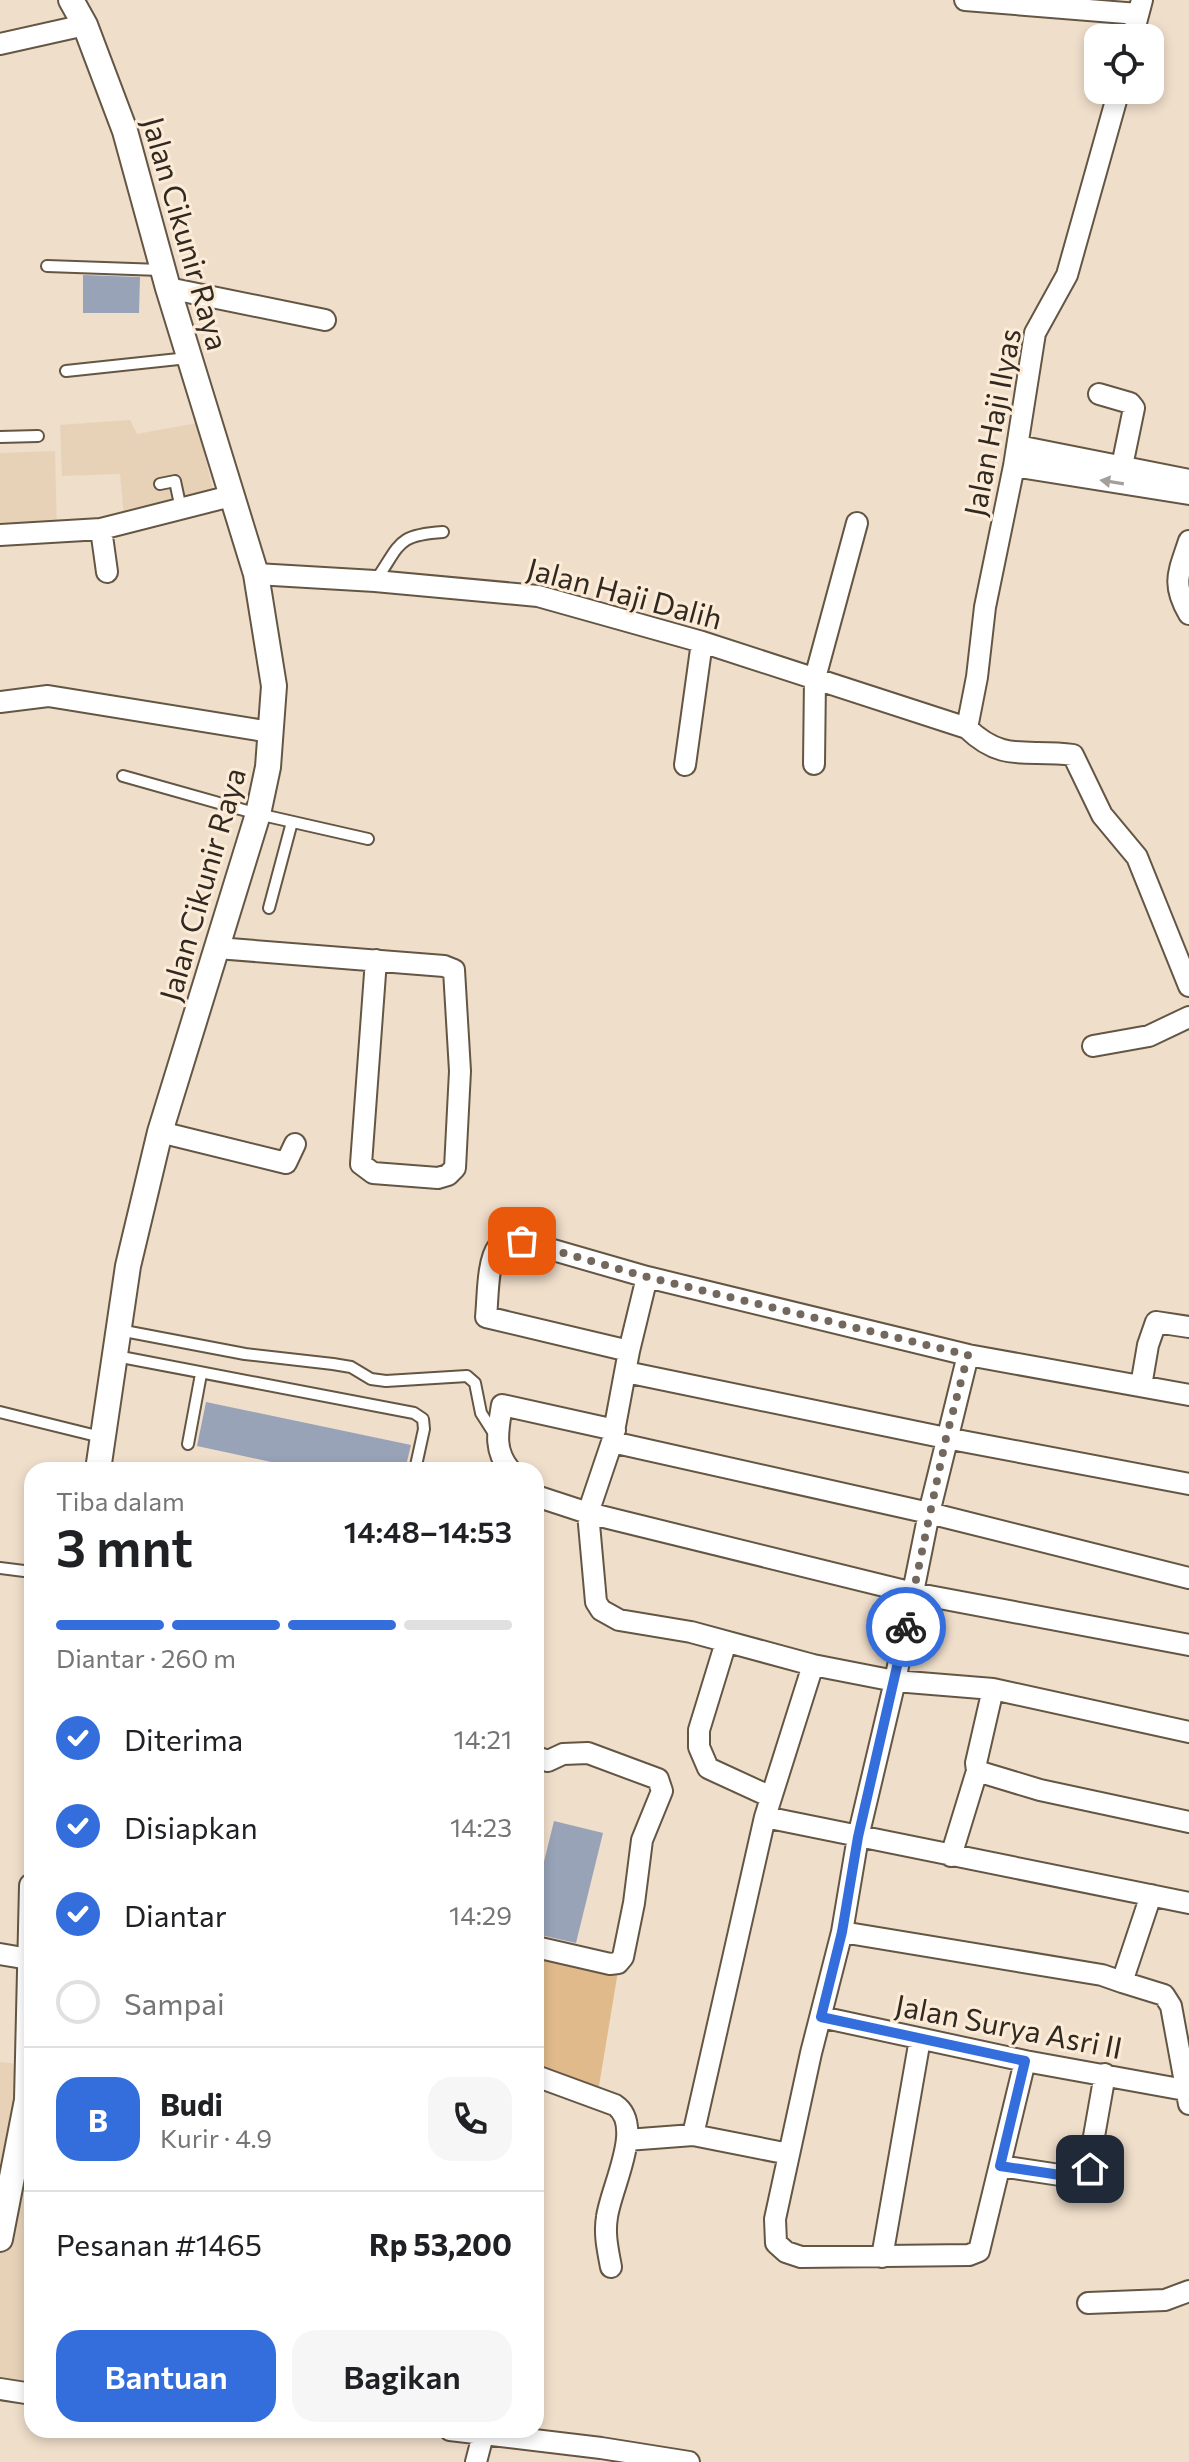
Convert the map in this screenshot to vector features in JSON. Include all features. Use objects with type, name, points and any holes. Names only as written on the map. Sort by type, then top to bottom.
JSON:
[{"type":"street","name":"Jalan Cikunir Raya","points":[[71,0],[85,25],[125,131],[166,279],[256,574],[274,686],[268,767],[258,814],[160,1132],[128,1266],[99,1462]]},
{"type":"street","points":[[965,0],[1140,7]]},
{"type":"street","points":[[0,44],[85,25]]},
{"type":"street","name":"Jalan Haji Ilyas","points":[[967,728],[985,607],[1016,456],[1035,333],[1067,275],[1115,104]]},
{"type":"street","points":[[166,279],[325,320]]},
{"type":"street","points":[[1099,394],[1130,403],[1134,408],[1122,466]]},
{"type":"street","points":[[1016,456],[1122,466],[1189,480]]},
{"type":"street","points":[[1016,456],[1189,494]]},
{"type":"street","points":[[0,535],[101,529],[231,496]]},
{"type":"street","points":[[814,764],[815,678],[857,523]]},
{"type":"street","points":[[101,529],[107,572]]},
{"type":"street","points":[[1186,604],[1178,575],[1189,541]]},
{"type":"street","name":"Jalan Haji Dalih","points":[[256,574],[538,596],[702,642],[967,728],[983,744],[1003,751],[1073,755],[1102,815],[1137,857],[1189,986]]},
{"type":"street","points":[[685,765],[702,642]]},
{"type":"street","points":[[0,702],[48,696],[271,732]]},
{"type":"street","points":[[217,948],[376,960],[444,966],[456,974],[460,1071],[457,1143],[453,1173],[443,1177],[373,1173],[361,1164],[376,960]]},
{"type":"street","points":[[1093,1046],[1149,1036],[1189,1017]]},
{"type":"street","points":[[160,1132],[286,1163],[295,1144]]},
{"type":"street","points":[[629,1351],[486,1317],[493,1259],[498,1246],[506,1241],[522,1241],[647,1277],[968,1355],[1189,1395]]},
{"type":"street","points":[[647,1277],[629,1351],[614,1436],[588,1513],[596,1602],[601,1610],[619,1620],[663,1626],[813,1665],[895,1681],[993,1689],[1189,1732]]},
{"type":"street","points":[[1141,1386],[1148,1345],[1156,1322],[1189,1327]]},
{"type":"street","points":[[968,1355],[929,1513],[895,1681],[858,1837],[842,1932],[789,2154],[775,2219],[776,2243],[786,2252],[801,2257],[969,2255],[979,2251],[1025,2061]]},
{"type":"street","points":[[626,1372],[1189,1484]]},
{"type":"street","points":[[503,1462],[497,1439],[502,1405],[614,1436],[1189,1578]]},
{"type":"street","points":[[544,1499],[588,1513],[913,1593],[1189,1645]]},
{"type":"street","points":[[726,1642],[699,1730],[699,1747],[708,1768],[771,1797]]},
{"type":"street","points":[[693,2135],[765,1817],[813,1665]]},
{"type":"street","points":[[951,1856],[977,1771],[976,1763],[993,1689]]},
{"type":"street","points":[[544,1760],[548,1761],[563,1754],[588,1753],[658,1779],[662,1791],[642,1840],[623,1957],[618,1963],[610,1964],[544,1949]]},
{"type":"street","points":[[977,1771],[1040,1790],[1189,1822]]},
{"type":"street","points":[[765,1817],[1189,1903]]},
{"type":"street","points":[[1122,1982],[1151,1895]]},
{"type":"street","points":[[842,1932],[1102,1975],[1164,1995],[1171,2006],[1187,2097]]},
{"type":"street","points":[[0,1954],[24,1958]]},
{"type":"street","name":"Jalan Surya Asri II","points":[[821,2017],[1025,2061],[1105,2074],[1187,2097]]},
{"type":"street","points":[[882,2257],[920,2039]]},
{"type":"street","points":[[1000,2166],[1080,2178],[1087,2176],[1105,2074]]},
{"type":"street","points":[[544,2079],[624,2111],[628,2124],[627,2140],[605,2234],[611,2267]]},
{"type":"street","points":[[1,2224],[24,2114]]},
{"type":"street","points":[[627,2140],[693,2135],[789,2154]]},
{"type":"street","points":[[1088,2303],[1165,2300],[1189,2291]]},
{"type":"street","points":[[0,2389],[24,2393]]},
{"type":"street","points":[[476,2462],[482,2438]]},
{"type":"street","points":[[510,2438],[689,2462]]},
{"type":"lane","points":[[47,266],[166,279]]},
{"type":"lane","points":[[66,371],[190,358]]},
{"type":"lane","points":[[0,437],[38,436]]},
{"type":"lane","points":[[160,484],[175,481],[181,509]]},
{"type":"lane","points":[[375,581],[404,539],[416,534],[443,532]]},
{"type":"lane","points":[[123,776],[258,814],[368,839]]},
{"type":"lane","points":[[269,908],[292,822]]},
{"type":"lane","points":[[119,1330],[245,1354],[342,1365],[371,1379],[386,1381],[467,1376],[475,1383],[481,1413],[497,1439]]},
{"type":"lane","points":[[116,1356],[414,1413],[423,1419],[424,1429],[417,1462]]},
{"type":"lane","points":[[188,1444],[201,1374]]},
{"type":"lane","points":[[0,1412],[103,1438]]},
{"type":"lane","points":[[0,1568],[24,1571]]},
{"type":"shaded area","points":[[130,420],[137,434],[197,423],[214,495],[124,517],[120,474],[62,476],[60,425]]},
{"type":"shaded area","points":[[55,451],[57,530],[0,532],[0,453]]},
{"type":"shaded area","points":[[544,1955],[618,1971],[598,2092],[544,2073]]},
{"type":"shaded area","points":[[0,2062],[24,2065],[24,2396],[0,2392]]},
{"type":"building","points":[[83,275],[140,277],[139,313],[83,313]]},
{"type":"building","points":[[206,1402],[411,1445],[407,1462],[271,1462],[197,1446]]},
{"type":"building","points":[[554,1821],[603,1833],[576,1943],[544,1936],[544,1862]]},
{"type":"way so far","points":[[522,1241],[647,1277],[968,1355],[946,1438],[906,1627]]},
{"type":"route","points":[[906,1627],[858,1837],[842,1932],[821,2017],[1025,2061],[1000,2166],[1080,2178],[1087,2176],[1090,2169]]}]
